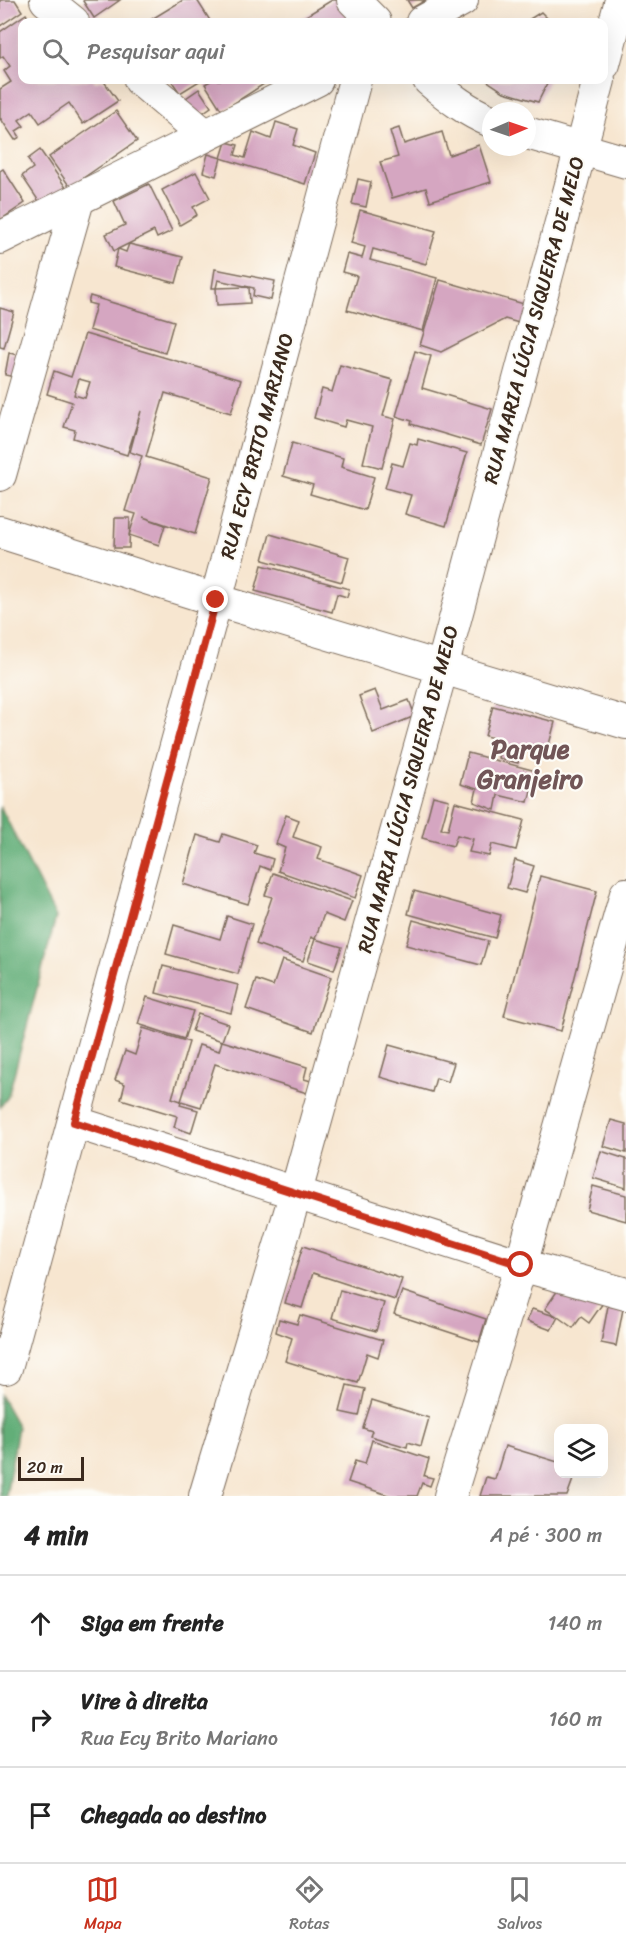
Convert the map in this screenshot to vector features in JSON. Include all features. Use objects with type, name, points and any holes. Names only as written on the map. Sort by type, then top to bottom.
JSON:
[{"type":"street","points":[[46,0],[68,18]]},
{"type":"street","points":[[353,0],[371,18]]},
{"type":"street","points":[[430,18],[462,0]]},
{"type":"street","points":[[608,46],[621,0]]},
{"type":"street","points":[[145,84],[205,135]]},
{"type":"street","points":[[0,238],[308,84]]},
{"type":"street","name":"RUA ECY BRITO MARIANO","points":[[6,1368],[355,84]]},
{"type":"street","points":[[434,84],[452,100],[482,117]]},
{"type":"street","name":"RUA MARIA LÚCIA SIQUEIRA DE MELO","points":[[205,1496],[296,1192],[442,668],[598,84]]},
{"type":"street","points":[[536,136],[626,162]]},
{"type":"street","points":[[0,475],[78,200]]},
{"type":"street","points":[[0,532],[216,600],[626,723]]},
{"type":"street","points":[[450,1496],[521,1265],[626,894]]},
{"type":"street","points":[[74,1122],[521,1265],[626,1294]]},
{"type":"green space","points":[[0,806],[56,917],[8,1097],[0,1107]]},
{"type":"green space","points":[[0,1395],[18,1427],[6,1496],[0,1496]]},
{"type":"building","points":[[0,0],[15,0],[22,11],[0,26]]},
{"type":"building","points":[[84,0],[120,0],[94,18]]},
{"type":"building","points":[[183,0],[197,0],[208,18],[154,18]]},
{"type":"building","points":[[332,0],[337,0],[349,18],[303,18]]},
{"type":"building","points":[[407,0],[426,0],[412,8]]},
{"type":"building","points":[[541,12],[547,18],[531,18]]},
{"type":"building","points":[[18,20],[18,84],[106,84],[118,101],[83,124],[69,103],[40,123],[32,111],[19,120],[24,126],[16,131],[20,137],[15,140],[0,120],[0,89],[11,82],[4,71],[10,66],[3,56],[0,58],[0,32]]},
{"type":"building","points":[[174,84],[195,84],[180,93]]},
{"type":"building","points":[[205,84],[264,84],[222,111]]},
{"type":"building","points":[[492,84],[547,84],[538,102],[504,92]]},
{"type":"building","points":[[199,89],[211,107],[198,116],[186,98]]},
{"type":"building","points":[[116,111],[137,141],[70,187],[49,157]]},
{"type":"building","points":[[276,122],[298,129],[293,145],[315,153],[305,184],[221,158],[226,142],[238,145],[235,155],[245,158],[253,132],[271,139]]},
{"type":"building","points":[[399,128],[404,144],[442,132],[449,155],[479,145],[491,182],[430,201],[426,188],[392,198],[380,162],[398,157],[390,131]]},
{"type":"building","points":[[40,150],[67,189],[42,206],[22,176],[33,168],[28,159]]},
{"type":"building","points":[[208,154],[221,158],[216,176],[203,172]]},
{"type":"building","points":[[3,169],[25,203],[0,220],[0,171]]},
{"type":"building","points":[[196,172],[210,198],[193,207],[197,215],[180,225],[162,190]]},
{"type":"building","points":[[358,179],[371,182],[366,207],[352,204]]},
{"type":"building","points":[[149,184],[172,231],[157,238],[154,231],[114,251],[106,234],[125,225],[114,201]]},
{"type":"building","points":[[360,210],[436,231],[426,264],[373,249],[370,260],[437,278],[423,331],[347,310],[357,276],[342,272],[347,254],[362,258],[365,247],[351,243]]},
{"type":"building","points":[[129,244],[183,257],[176,283],[114,267],[118,249],[126,252]]},
{"type":"building","points":[[215,269],[275,281],[271,300],[253,296],[254,288],[218,280],[216,288],[212,288]]},
{"type":"building","points":[[440,280],[531,306],[526,325],[505,319],[441,352],[420,345]]},
{"type":"building","points":[[249,287],[250,303],[217,305],[216,288]]},
{"type":"building","points":[[90,296],[174,321],[165,353],[89,330],[96,305],[88,303]]},
{"type":"building","points":[[0,308],[14,312],[4,348],[0,347]]},
{"type":"building","points":[[85,334],[241,380],[231,413],[165,393],[146,457],[212,477],[195,534],[143,517],[165,525],[159,545],[129,535],[136,514],[125,511],[142,456],[130,452],[141,411],[127,455],[73,438],[75,430],[64,427],[72,402],[47,394],[54,371],[71,377]],"holes":[[[79,379],[90,382],[85,398],[74,395]]]},
{"type":"building","points":[[415,351],[431,356],[422,388],[492,409],[481,445],[411,424],[412,421],[396,416]]},
{"type":"building","points":[[9,353],[19,355],[15,377],[5,375]]},
{"type":"building","points":[[340,365],[393,380],[383,416],[395,419],[382,468],[363,463],[372,427],[346,420],[344,427],[314,418],[322,389],[332,392]]},
{"type":"building","points":[[418,439],[467,453],[446,526],[405,514],[411,495],[385,488],[392,463],[403,466],[410,443],[417,445]]},
{"type":"building","points":[[292,443],[343,458],[341,467],[374,477],[365,510],[310,494],[313,485],[283,476]]},
{"type":"building","points":[[115,518],[130,518],[129,548],[114,548]]},
{"type":"building","points":[[270,534],[349,557],[342,582],[263,560]]},
{"type":"building","points":[[262,565],[349,589],[347,597],[337,594],[332,612],[255,591]]},
{"type":"building","points":[[375,690],[383,710],[409,700],[415,716],[373,733],[359,696]]},
{"type":"building","points":[[493,706],[555,722],[547,752],[522,746],[518,763],[498,758],[502,740],[485,736]]},
{"type":"building","points":[[468,753],[536,771],[528,802],[498,795],[495,810],[474,802],[477,789],[460,784]]},
{"type":"building","points":[[433,796],[449,800],[441,829],[448,830],[455,802],[524,820],[516,850],[492,844],[489,856],[469,852],[473,839],[457,835],[453,846],[422,838]]},
{"type":"building","points":[[286,815],[299,820],[293,837],[322,847],[318,859],[363,875],[355,898],[278,871],[285,848],[276,844]]},
{"type":"building","points":[[223,834],[257,845],[254,853],[273,859],[270,870],[260,866],[248,904],[183,884],[197,835],[220,842]]},
{"type":"building","points":[[515,860],[534,866],[525,893],[507,888]]},
{"type":"building","points":[[273,873],[352,901],[344,922],[324,914],[315,939],[311,937],[303,961],[256,944],[272,897],[265,895]]},
{"type":"building","points":[[540,876],[597,891],[561,1031],[504,1016]]},
{"type":"building","points":[[414,891],[501,915],[495,938],[408,914]]},
{"type":"building","points":[[227,916],[252,924],[238,974],[166,954],[174,925],[220,939]]},
{"type":"building","points":[[413,920],[488,941],[481,965],[406,945]]},
{"type":"building","points":[[315,939],[342,947],[334,970],[308,961]]},
{"type":"building","points":[[282,960],[331,977],[313,1032],[246,1009],[256,980],[273,986]]},
{"type":"building","points":[[163,966],[238,985],[231,1013],[156,993]]},
{"type":"building","points":[[147,997],[193,1011],[184,1039],[138,1024]]},
{"type":"building","points":[[198,1014],[228,1024],[222,1041],[192,1031]]},
{"type":"building","points":[[143,1028],[189,1042],[172,1098],[181,1101],[180,1105],[198,1110],[191,1133],[174,1127],[177,1116],[121,1099],[125,1084],[115,1080],[125,1051],[135,1055]]},
{"type":"building","points":[[222,1041],[307,1067],[304,1079],[311,1081],[307,1093],[215,1064],[201,1107],[181,1101],[199,1045],[219,1051]]},
{"type":"building","points":[[389,1045],[454,1063],[448,1082],[436,1078],[432,1092],[380,1077]]},
{"type":"building","points":[[611,1120],[626,1124],[626,1153],[603,1146]]},
{"type":"building","points":[[601,1151],[626,1159],[626,1188],[593,1178]]},
{"type":"building","points":[[593,1186],[626,1195],[626,1221],[587,1210]]},
{"type":"building","points":[[303,1246],[402,1279],[395,1300],[313,1273],[302,1308],[285,1303]]},
{"type":"building","points":[[562,1284],[603,1303],[589,1323],[581,1317],[573,1328],[545,1309]]},
{"type":"building","points":[[340,1290],[384,1303],[376,1331],[332,1318]]},
{"type":"building","points":[[402,1291],[486,1319],[479,1342],[394,1314]]},
{"type":"building","points":[[608,1306],[623,1309],[616,1346],[601,1343]]},
{"type":"building","points":[[532,1309],[558,1317],[551,1330],[527,1321]]},
{"type":"building","points":[[300,1315],[383,1340],[378,1357],[367,1353],[358,1383],[285,1361],[292,1338],[276,1332],[279,1319],[297,1324]]},
{"type":"building","points":[[347,1385],[365,1389],[359,1416],[340,1412]]},
{"type":"building","points":[[372,1400],[429,1418],[421,1446],[408,1442],[407,1447],[370,1436],[372,1431],[363,1428]]},
{"type":"building","points":[[372,1440],[429,1459],[424,1476],[433,1478],[430,1486],[422,1483],[417,1496],[391,1496],[348,1482],[355,1461],[365,1464]]},
{"type":"building","points":[[505,1446],[554,1461],[554,1478],[574,1478],[567,1496],[480,1496],[486,1477],[495,1479]]},
{"type":"district","name":"Parque Granjeiro","points":[[530,764]]},
{"type":"route","points":[[216,600],[74,1122],[521,1265]]}]
